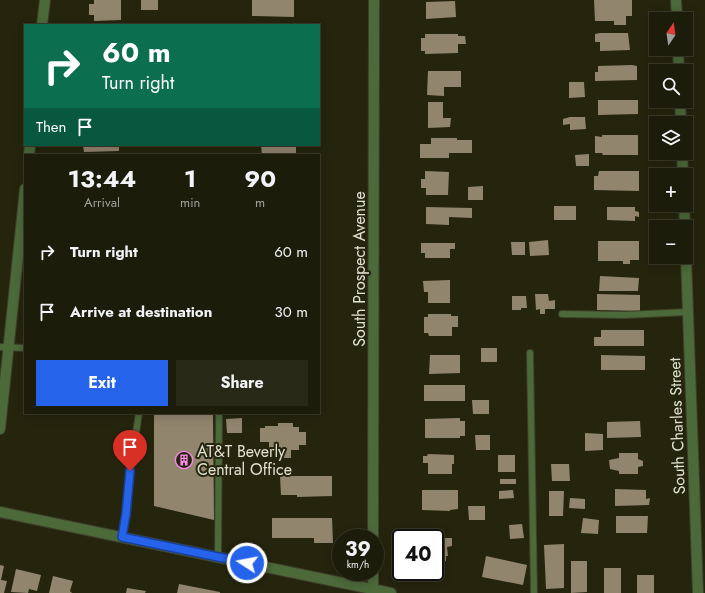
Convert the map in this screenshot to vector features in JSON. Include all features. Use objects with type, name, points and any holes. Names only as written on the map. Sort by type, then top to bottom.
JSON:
[{"type":"street","points":[[42,24],[45,0]]},
{"type":"street","name":"South Prospect Avenue","points":[[373,529],[374,0]]},
{"type":"street","points":[[676,0],[677,12]]},
{"type":"street","points":[[0,429],[4,347],[24,197]]},
{"type":"street","name":"South Charles Street","points":[[686,264],[698,593]]},
{"type":"street","points":[[0,512],[373,591],[391,593]]},
{"type":"lane","points":[[562,314],[625,315],[688,312]]},
{"type":"lane","points":[[4,347],[24,348]]},
{"type":"lane","points":[[530,353],[534,593]]},
{"type":"lane","points":[[122,537],[139,414]]},
{"type":"lane","points":[[218,557],[219,414]]},
{"type":"building","points":[[94,0],[121,0],[121,20],[94,21],[94,15],[89,15],[89,4],[94,4]]},
{"type":"building","points":[[141,0],[158,0],[158,10],[141,10]]},
{"type":"building","points":[[252,0],[294,0],[294,17],[252,16]]},
{"type":"building","points":[[594,0],[632,0],[632,16],[626,16],[626,25],[614,25],[614,21],[595,21]]},
{"type":"building","points":[[455,1],[456,17],[426,19],[426,2]]},
{"type":"building","points":[[628,33],[630,50],[600,51],[600,42],[595,42],[595,34]]},
{"type":"building","points":[[425,34],[458,34],[458,36],[465,36],[466,44],[458,44],[458,53],[425,54],[425,51],[421,51],[421,38],[425,38]]},
{"type":"building","points":[[598,66],[637,66],[637,80],[595,81],[595,72],[598,72]]},
{"type":"building","points":[[428,71],[461,71],[461,87],[444,87],[444,96],[427,95]]},
{"type":"building","points":[[569,82],[584,82],[585,97],[569,98]]},
{"type":"building","points":[[598,100],[638,100],[638,114],[598,115]]},
{"type":"building","points":[[428,102],[443,102],[443,118],[451,118],[450,127],[428,128]]},
{"type":"building","points":[[570,117],[585,117],[586,129],[570,130],[570,124],[563,125],[563,119]]},
{"type":"building","points":[[602,135],[638,135],[638,155],[603,155],[602,153],[595,153],[595,136],[602,137]]},
{"type":"building","points":[[431,138],[457,138],[457,140],[472,140],[472,153],[449,153],[449,158],[420,158],[420,144],[431,144]]},
{"type":"building","points":[[83,146],[119,146],[119,151],[84,152]]},
{"type":"building","points":[[261,146],[296,146],[296,154],[262,154]]},
{"type":"building","points":[[589,154],[589,166],[576,166],[575,155]]},
{"type":"building","points":[[425,171],[449,172],[448,195],[426,195],[426,188],[421,188],[421,179],[425,179]]},
{"type":"building","points":[[599,171],[639,171],[639,191],[594,190],[594,176],[598,176]]},
{"type":"building","points":[[483,186],[483,200],[468,200],[468,187]]},
{"type":"building","points":[[554,206],[576,206],[576,220],[554,220]]},
{"type":"building","points":[[426,207],[472,208],[472,218],[449,217],[449,225],[426,224]]},
{"type":"building","points":[[607,207],[635,207],[635,211],[639,212],[639,217],[635,216],[635,221],[607,220]]},
{"type":"building","points":[[548,240],[549,255],[530,256],[529,242]]},
{"type":"building","points":[[598,241],[639,241],[639,260],[630,260],[630,264],[623,264],[623,261],[598,261]]},
{"type":"building","points":[[511,242],[525,242],[525,255],[512,255]]},
{"type":"building","points":[[421,243],[455,243],[455,249],[450,249],[450,258],[425,258],[425,253],[421,253]]},
{"type":"building","points":[[600,276],[639,278],[638,291],[599,291]]},
{"type":"building","points":[[450,280],[450,303],[428,303],[428,292],[424,292],[423,281]]},
{"type":"building","points":[[535,294],[548,294],[549,301],[555,300],[555,309],[545,309],[545,314],[540,314],[540,309],[536,310]]},
{"type":"building","points":[[597,294],[640,295],[640,311],[597,310]]},
{"type":"building","points":[[512,296],[526,296],[527,308],[512,310]]},
{"type":"building","points":[[428,314],[451,314],[451,316],[458,316],[458,327],[452,327],[452,336],[429,336],[428,333],[424,333],[424,317],[428,317]]},
{"type":"building","points":[[601,330],[644,330],[644,346],[594,346],[594,337],[601,337]]},
{"type":"building","points":[[481,348],[497,348],[497,362],[481,362]]},
{"type":"building","points":[[430,355],[460,355],[460,373],[429,374]]},
{"type":"building","points":[[601,355],[645,356],[645,370],[601,370]]},
{"type":"building","points":[[424,385],[465,385],[465,401],[424,401]]},
{"type":"building","points":[[472,400],[489,400],[489,414],[473,414]]},
{"type":"building","name":"AT&T Beverly Central Office","points":[[154,414],[213,414],[214,520],[154,506]]},
{"type":"building","points":[[242,418],[242,433],[227,433],[226,419]]},
{"type":"building","points":[[460,418],[460,421],[465,421],[465,436],[460,436],[460,438],[425,438],[425,419]]},
{"type":"building","points":[[640,421],[641,437],[607,438],[607,422]]},
{"type":"building","points":[[278,423],[293,423],[293,427],[299,427],[299,432],[306,432],[306,445],[299,445],[299,450],[291,450],[291,458],[276,458],[276,451],[269,451],[269,442],[260,442],[260,428],[265,428],[265,426],[278,426]]},
{"type":"building","points":[[585,433],[603,434],[603,450],[585,451]]},
{"type":"building","points":[[475,435],[490,435],[490,450],[476,450]]},
{"type":"building","points":[[619,453],[638,453],[638,459],[643,461],[643,466],[638,467],[638,474],[619,474],[619,471],[610,469],[609,460],[619,458]]},
{"type":"building","points":[[428,454],[454,455],[452,474],[428,474],[428,463],[423,463],[423,456],[427,456]]},
{"type":"building","points":[[498,455],[515,455],[515,472],[498,472]]},
{"type":"building","points":[[551,464],[569,464],[570,481],[552,481]]},
{"type":"building","points":[[280,476],[332,476],[332,496],[297,497],[297,495],[281,495]]},
{"type":"building","points":[[500,479],[516,479],[516,484],[500,484]]},
{"type":"building","points":[[615,489],[646,490],[646,499],[650,498],[649,505],[615,506]]},
{"type":"building","points":[[422,490],[458,490],[458,509],[450,511],[422,510]]},
{"type":"building","points":[[513,490],[514,498],[499,499],[499,491]]},
{"type":"building","points":[[549,491],[564,491],[563,516],[549,516]]},
{"type":"building","points":[[570,498],[585,499],[585,509],[569,508]]},
{"type":"building","points":[[468,506],[485,506],[485,520],[469,520]]},
{"type":"building","points":[[616,516],[648,516],[647,533],[616,533]]},
{"type":"building","points":[[272,518],[332,518],[332,543],[314,543],[314,538],[272,538]]},
{"type":"building","points":[[583,518],[599,520],[598,534],[581,533]]},
{"type":"building","points":[[522,524],[524,538],[510,539],[509,525]]},
{"type":"building","points":[[444,538],[452,538],[452,546],[447,547],[448,556],[446,556],[446,561],[444,561]]},
{"type":"building","points":[[564,544],[564,588],[546,589],[544,545]]},
{"type":"building","points":[[486,556],[527,565],[523,585],[482,577]]},
{"type":"building","points":[[571,561],[587,561],[587,592],[571,593]]},
{"type":"building","points":[[0,565],[4,566],[1,580],[7,581],[4,593],[0,593]]},
{"type":"building","points":[[604,568],[621,568],[621,593],[604,593]]},
{"type":"building","points":[[16,569],[41,575],[37,591],[29,589],[28,593],[11,592]]},
{"type":"building","points":[[637,575],[654,575],[654,593],[637,593]]},
{"type":"building","points":[[53,576],[73,581],[70,591],[72,593],[49,593]]},
{"type":"building","points":[[179,584],[220,592],[220,593],[177,593]]},
{"type":"building","points":[[127,588],[146,591],[145,593],[126,593]]},
{"type":"place","name":"AT&T Beverly Central Office","points":[[184,460]]},
{"type":"route","points":[[130,471],[126,514],[122,537],[247,563]]}]
